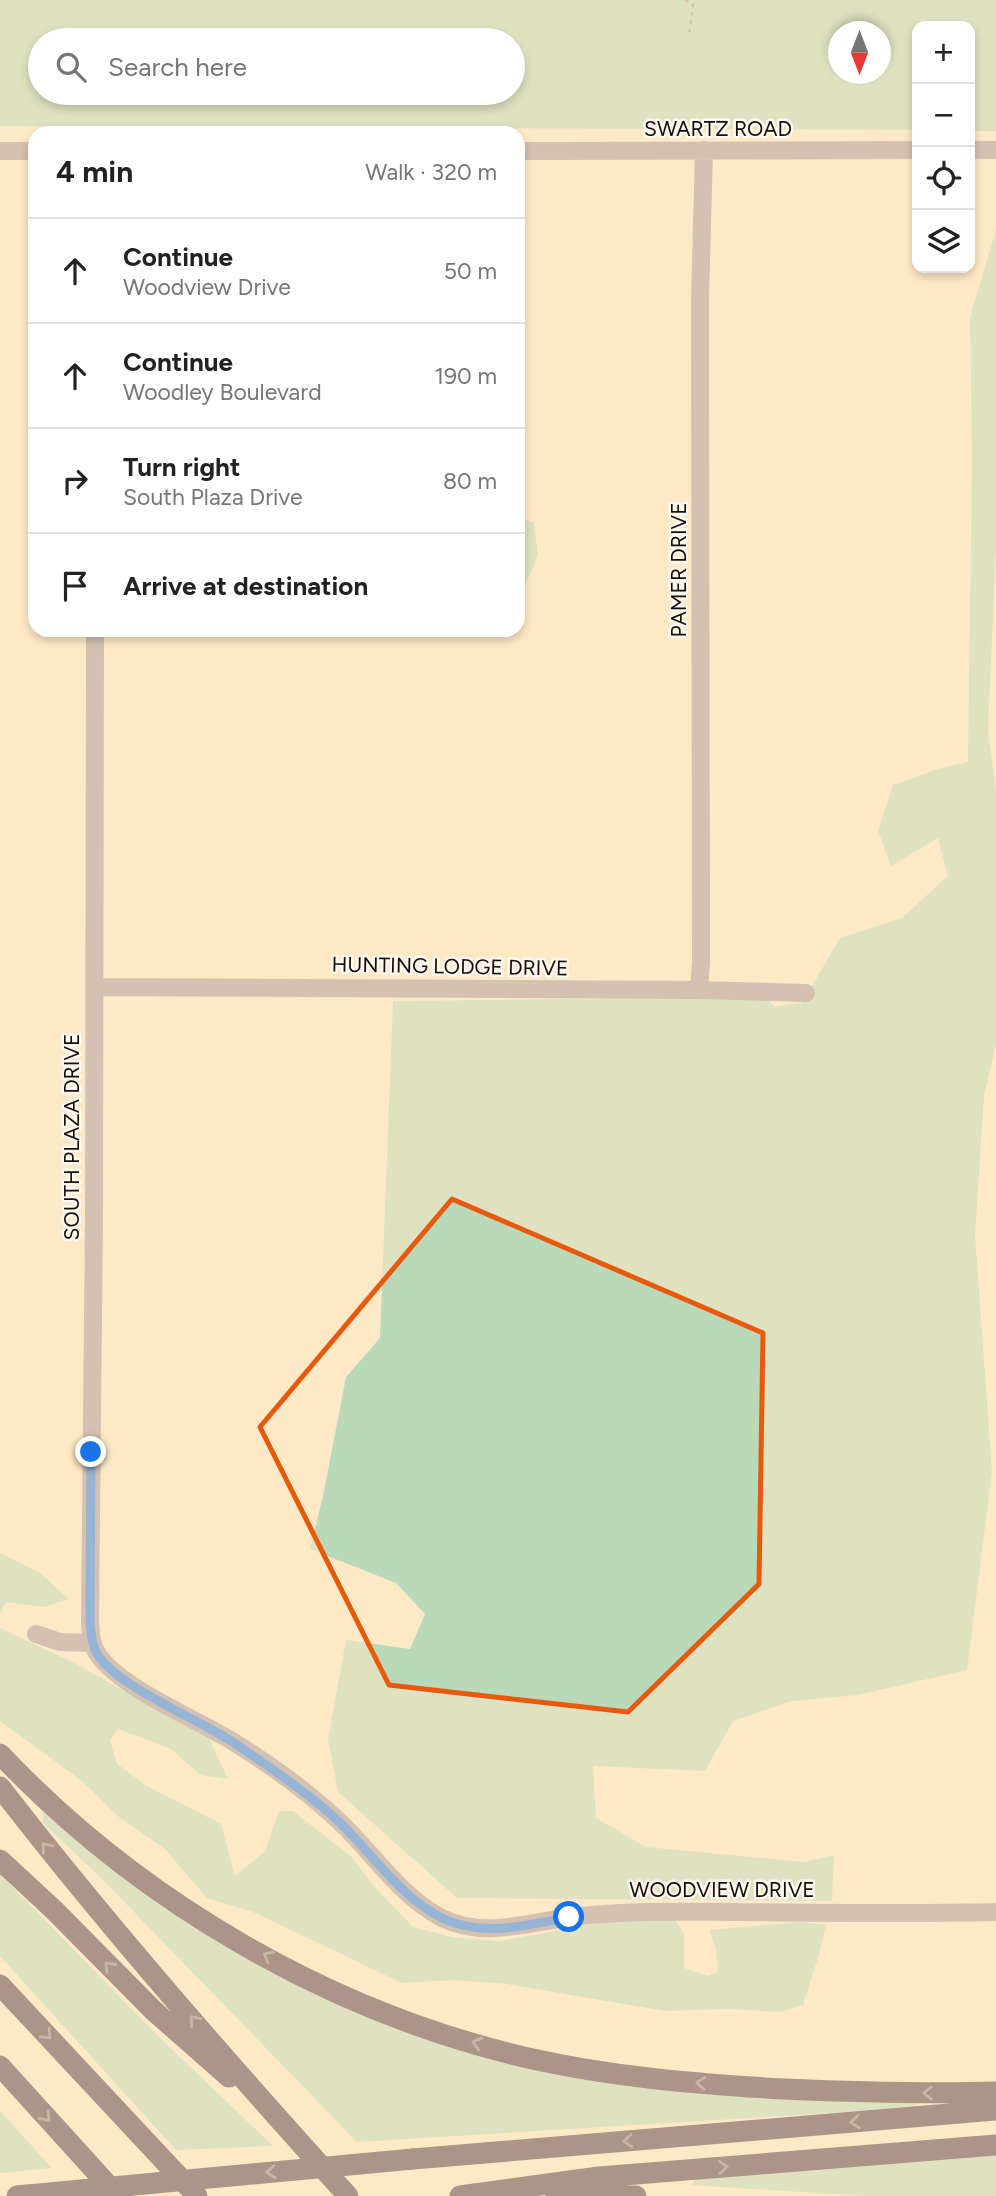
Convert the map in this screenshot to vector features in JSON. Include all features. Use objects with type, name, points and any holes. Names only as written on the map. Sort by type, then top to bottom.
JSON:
[{"type":"highway","points":[[0,1754],[83,1832],[153,1886],[202,1919],[323,1986],[425,2027],[526,2057],[659,2080],[837,2091],[996,2092]]},
{"type":"highway","points":[[0,1787],[51,1853],[348,2196]]},
{"type":"highway","points":[[0,1860],[54,1910],[154,2011],[286,2127]]},
{"type":"highway","points":[[0,1985],[197,2196]]},
{"type":"highway","points":[[0,2066],[118,2196]]},
{"type":"highway","points":[[16,2196],[413,2159],[996,2110]]},
{"type":"highway","points":[[460,2196],[599,2177],[996,2145]]},
{"type":"highway","points":[[509,2196],[636,2196]]},
{"type":"street","name":"PAMER DRIVE","points":[[699,990],[700,300],[704,150]]},
{"type":"street","name":"SWARTZ ROAD","points":[[525,151],[912,150]]},
{"type":"street","points":[[975,150],[996,150]]},
{"type":"street","points":[[0,151],[28,151]]},
{"type":"street","name":"SOUTH PLAZA DRIVE","points":[[92,1643],[94,637]]},
{"type":"street","name":"HUNTING LODGE DRIVE","points":[[94,987],[806,993]]},
{"type":"street","points":[[36,1634],[60,1642],[92,1643]]},
{"type":"street","name":"WOODVIEW DRIVE","points":[[92,1643],[97,1655],[111,1670],[133,1686],[234,1742],[277,1771],[336,1819],[413,1898],[435,1913],[468,1927],[491,1929],[615,1912],[996,1912]]},
{"type":"path","points":[[685,0],[693,5],[689,35]]},
{"type":"highlighted area","points":[[452,1199],[763,1333],[759,1584],[628,1712],[389,1685],[260,1427]]},
{"type":"green space","points":[[0,0],[996,0],[996,131],[975,131],[975,21],[912,21],[912,130],[525,128],[525,126],[0,126]]},
{"type":"green space","points":[[996,230],[996,548],[988,730],[996,790],[996,1044],[984,1097],[975,1235],[992,1472],[967,1670],[858,1695],[791,1701],[733,1721],[705,1771],[593,1766],[596,1818],[646,1847],[804,1862],[834,1855],[832,1901],[457,1898],[338,1792],[328,1739],[346,1640],[410,1649],[425,1614],[396,1583],[310,1549],[346,1377],[380,1338],[393,1001],[766,997],[774,1007],[802,1003],[840,938],[902,918],[948,876],[938,838],[891,866],[878,831],[893,785],[938,769],[968,762],[972,460],[970,317]]},
{"type":"green space","points":[[525,520],[534,523],[538,555],[525,586]]},
{"type":"green space","points":[[0,1553],[40,1573],[69,1599],[44,1607],[6,1602],[0,1613]]},
{"type":"green space","points":[[0,1628],[76,1664],[209,1738],[228,1779],[200,1775],[171,1749],[118,1729],[110,1740],[117,1764],[147,1786],[221,1824],[235,1876],[265,1851],[279,1811],[293,1811],[352,1857],[371,1883],[413,1927],[452,1937],[500,1941],[615,1920],[675,1920],[684,1934],[684,1968],[708,1976],[718,1972],[716,1948],[709,1930],[801,1922],[826,1925],[803,2005],[780,2012],[730,2009],[665,2011],[507,1984],[454,1980],[402,1983],[253,1912],[207,1898],[165,1849],[120,1818],[82,1781],[0,1721]]},
{"type":"green space","points":[[42,1805],[194,1921],[482,2053],[916,2100],[915,2108],[357,2142],[103,1880],[43,1823]]},
{"type":"green space","points":[[0,1874],[157,2035],[273,2146],[176,2150],[0,1956]]},
{"type":"green space","points":[[0,2111],[52,2168],[0,2173]]},
{"type":"green space","points":[[996,2154],[996,2196],[862,2196],[692,2185],[697,2176]]},
{"type":"route","points":[[91,1452],[92,1643],[97,1655],[111,1670],[133,1686],[234,1742],[277,1771],[348,1830],[401,1888],[446,1919],[468,1927],[491,1929],[569,1917]]}]
